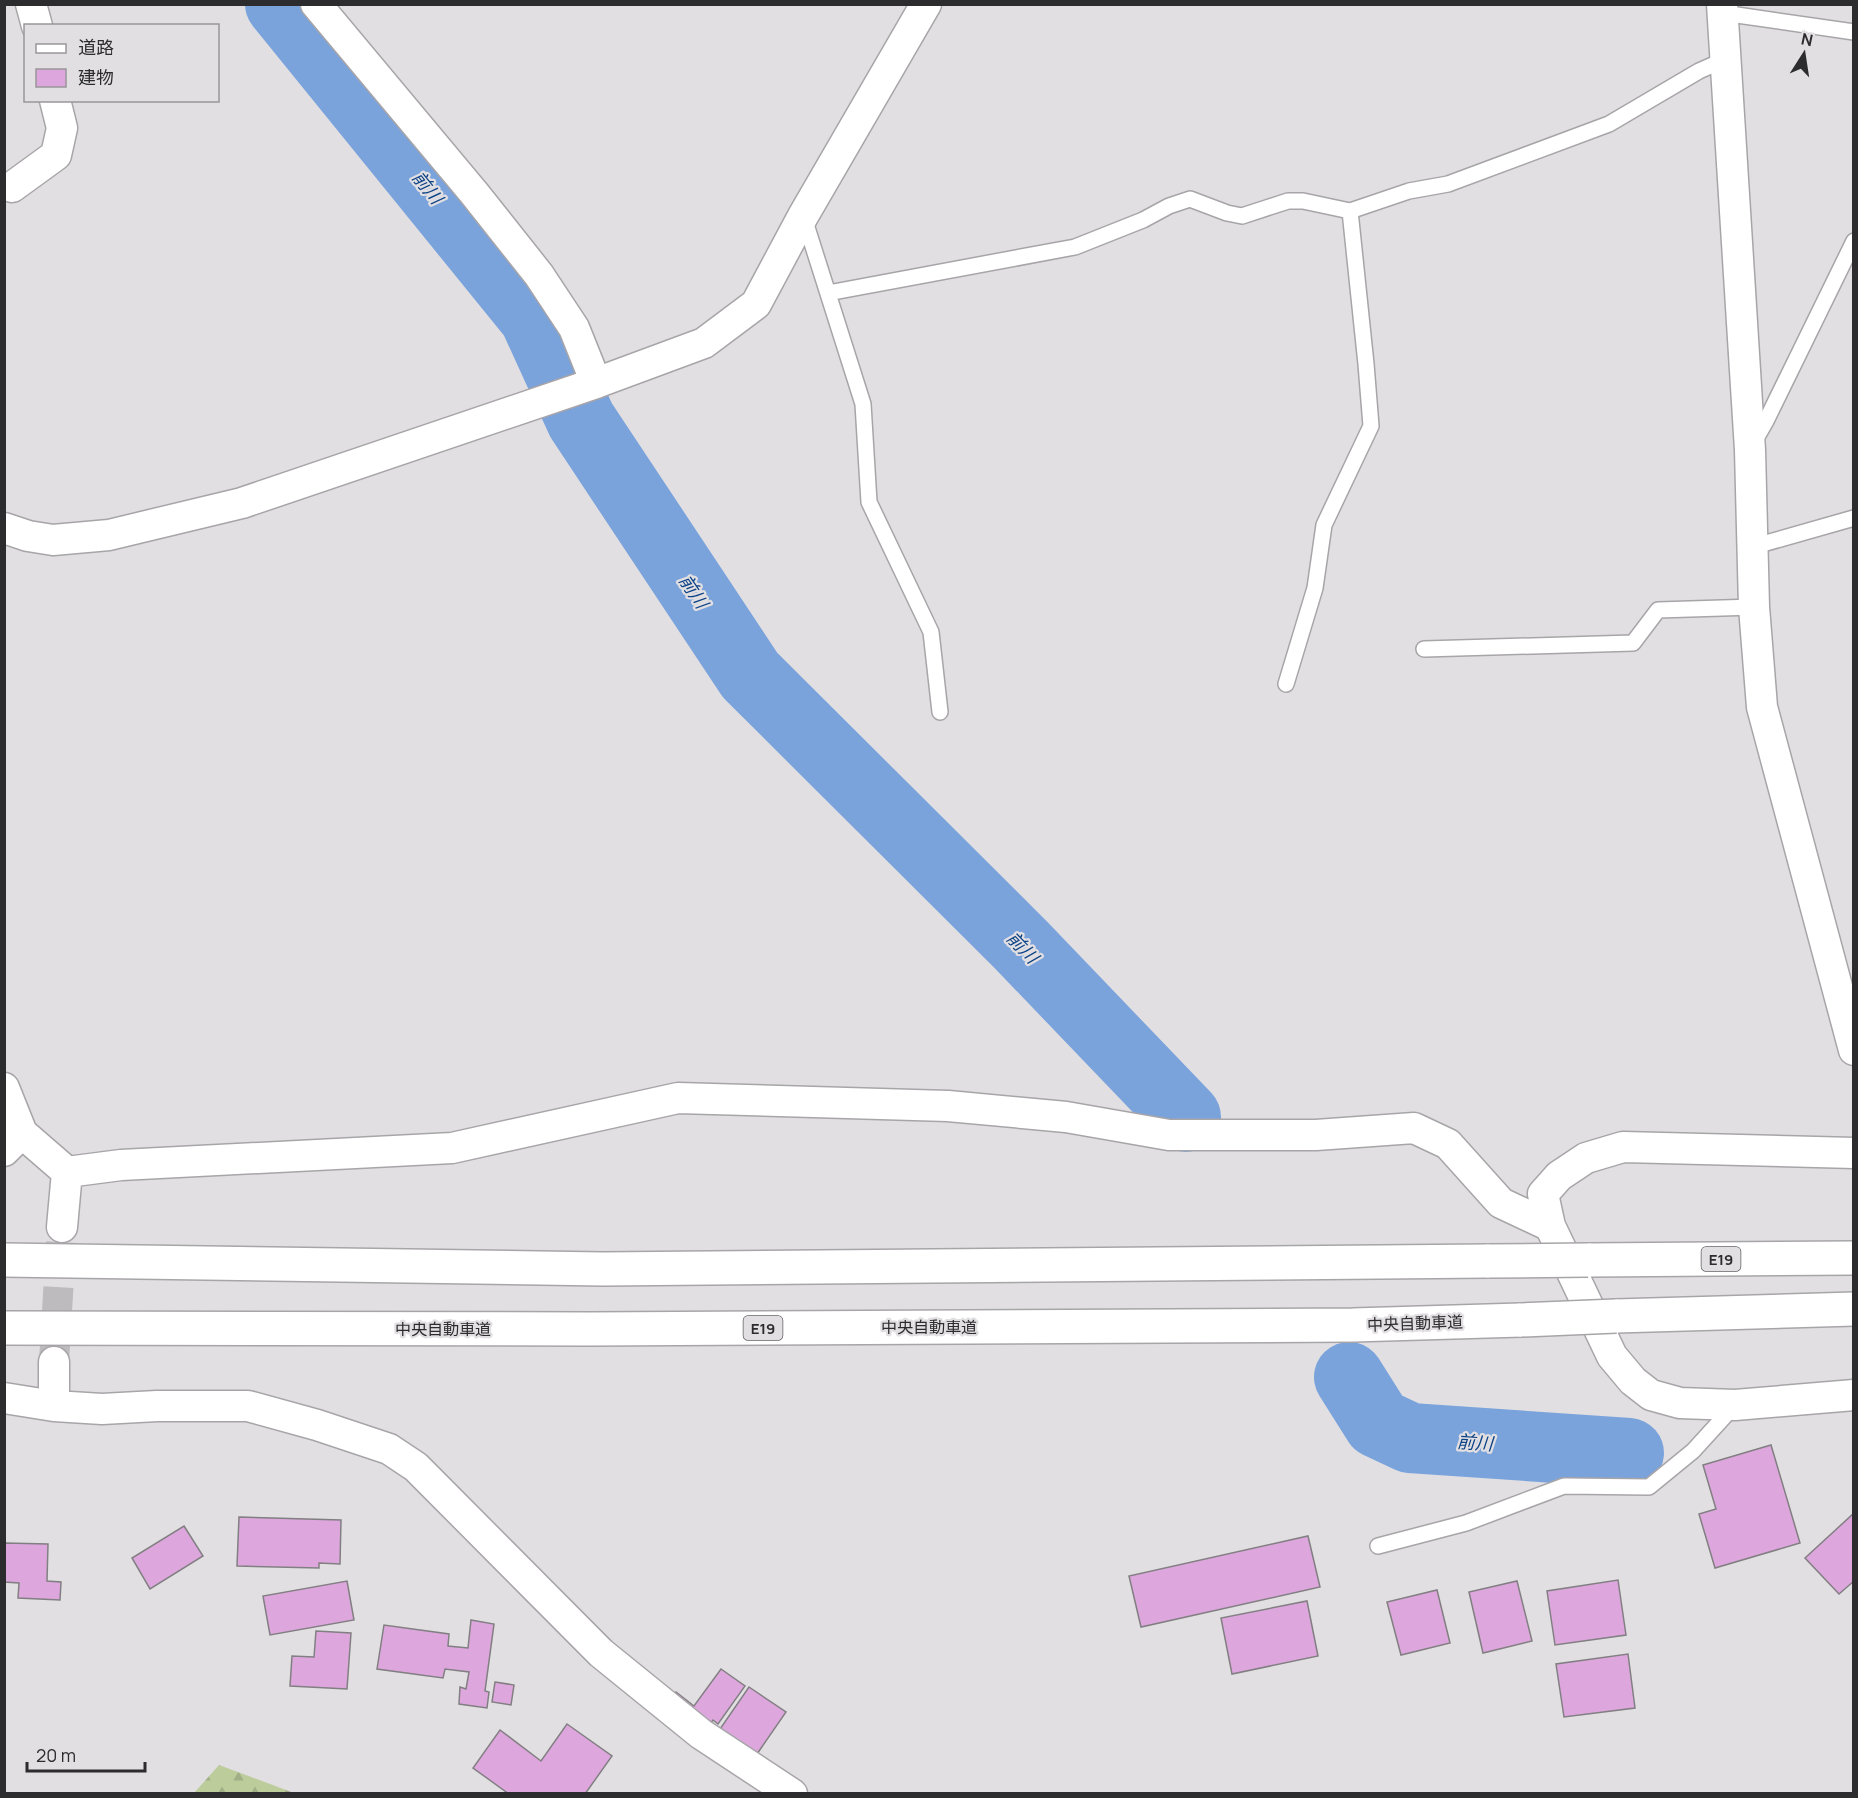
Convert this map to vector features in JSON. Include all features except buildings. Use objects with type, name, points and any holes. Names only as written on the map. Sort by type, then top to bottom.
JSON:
[{"type":"highway","name":"E19","points":[[4,1260],[603,1269],[1854,1258]]},
{"type":"highway","name":"中央自動車道","points":[[4,1328],[590,1329],[1341,1325],[1854,1309]]},
{"type":"street","points":[[31,4],[36,24]]},
{"type":"street","points":[[316,4],[474,193],[539,275],[574,328],[596,383]]},
{"type":"street","points":[[4,528],[28,536],[53,540],[98,536],[242,503],[596,383],[704,343],[756,304],[803,216],[926,4]]},
{"type":"street","points":[[1723,9],[1750,450],[1754,607],[1762,707],[1854,1050]]},
{"type":"street","points":[[12,187],[56,155],[62,128],[56,102]]},
{"type":"street","points":[[4,1088],[13,1142],[67,1172],[121,1165],[452,1148],[678,1098],[936,1106],[1066,1117],[1169,1135],[1316,1135],[1414,1128],[1448,1144],[1501,1203],[1551,1226]]},
{"type":"street","points":[[1854,1153],[1623,1148],[1586,1158],[1559,1176],[1543,1194],[1551,1226],[1612,1356],[1633,1382],[1651,1395],[1680,1403],[1735,1405],[1854,1395]]},
{"type":"street","points":[[62,1227],[67,1172]]},
{"type":"street","points":[[54,1362],[54,1406]]},
{"type":"street","points":[[4,1398],[54,1406],[102,1409],[158,1406],[248,1406],[317,1425],[389,1449],[416,1467],[601,1653],[701,1734],[792,1794]]},
{"type":"lane","points":[[1723,9],[1854,32]]},
{"type":"lane","points":[[828,293],[1075,247],[1190,199],[1227,213],[1242,216],[1288,201],[1303,201],[1350,212],[1409,191],[1448,184],[1609,124],[1699,70],[1726,59]]},
{"type":"lane","points":[[1286,684],[1314,588],[1324,525],[1371,426],[1350,212]]},
{"type":"lane","points":[[803,216],[863,404],[869,502],[931,632],[940,712]]},
{"type":"lane","points":[[1750,450],[1854,241]]},
{"type":"lane","points":[[1752,547],[1854,518]]},
{"type":"lane","points":[[1424,649],[1633,643],[1658,610],[1754,607]]},
{"type":"lane","points":[[1378,1546],[1467,1523],[1564,1486],[1649,1487],[1693,1451],[1735,1405]]},
{"type":"green space","points":[[219,1765],[294,1793],[194,1793]]},
{"type":"waterway","name":"前川","points":[[280,4],[534,317],[581,420],[750,675],[1021,945],[1186,1117]]},
{"type":"waterway","name":"前川","points":[[1349,1377],[1378,1423],[1410,1438],[1629,1453]]},
{"type":"tunnel","points":[[54,1362],[62,1227]]}]
